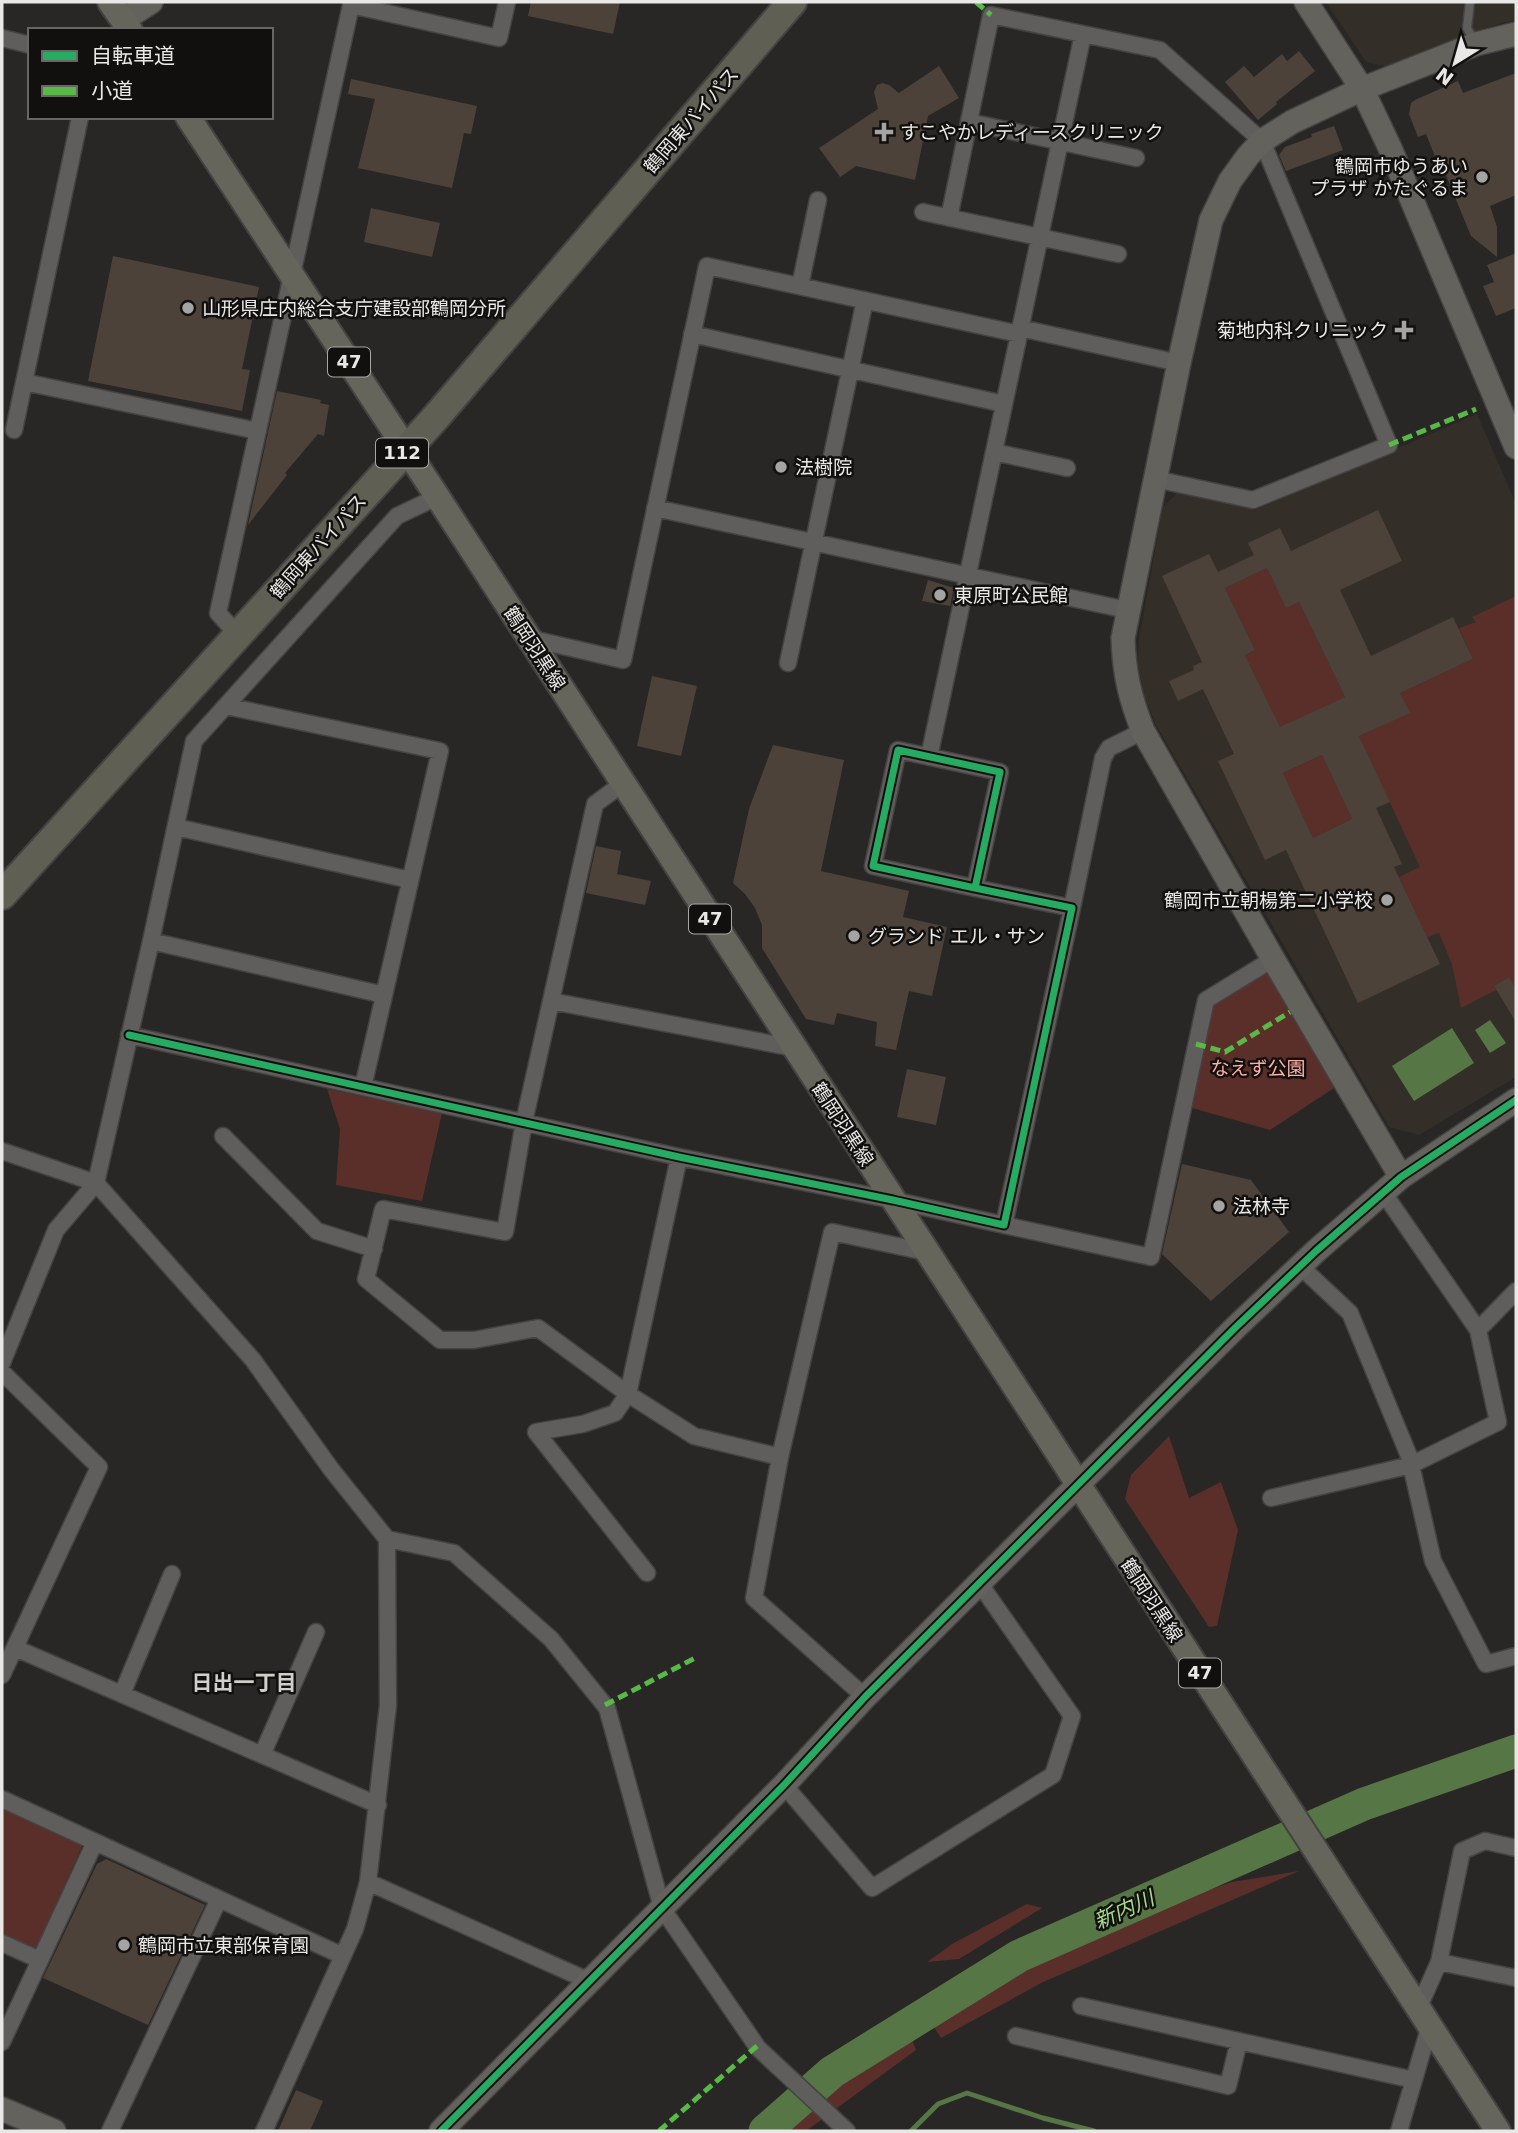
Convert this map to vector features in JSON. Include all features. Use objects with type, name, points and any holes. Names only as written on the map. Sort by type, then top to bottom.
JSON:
[{"type":"highway","name":"鶴岡東バイパス","points":[[2,895],[438,416],[792,2]]},
{"type":"main road","name":"鶴岡羽黒線","points":[[189,119],[1499,2131]]},
{"type":"street","points":[[121,17],[151,2]]},
{"type":"street","points":[[238,635],[218,613],[351,5],[499,38],[507,2]]},
{"type":"street","points":[[1306,2],[1362,89],[1391,148],[1516,447]]},
{"type":"street","points":[[949,218],[991,15],[1160,50],[1262,141],[1389,445],[1253,500],[1156,479]]},
{"type":"street","points":[[929,757],[1083,34]]},
{"type":"street","points":[[1401,1177],[1143,731],[1130,698],[1124,667],[1123,638],[1211,220],[1230,181],[1262,141],[1292,122],[1362,89],[1476,44],[1516,34]]},
{"type":"street","points":[[2,38],[28,44]]},
{"type":"street","points":[[14,430],[80,119]]},
{"type":"street","points":[[969,122],[1136,158]]},
{"type":"street","points":[[800,286],[818,200]]},
{"type":"street","points":[[923,212],[1118,254]]},
{"type":"street","points":[[528,638],[623,660],[707,266],[1179,363]]},
{"type":"street","points":[[788,663],[865,300]]},
{"type":"street","points":[[692,334],[1004,404]]},
{"type":"street","points":[[24,382],[258,431]]},
{"type":"street","points":[[994,452],[1067,468]]},
{"type":"street","points":[[2,1363],[56,1230],[96,1183],[194,741],[397,516],[437,497]]},
{"type":"street","points":[[655,508],[1127,610]]},
{"type":"street","points":[[226,706],[440,751],[363,1087]]},
{"type":"street","points":[[1004,1226],[1103,758],[1108,748],[1143,731]]},
{"type":"street","points":[[975,888],[1000,772],[898,750],[873,866],[975,888],[1072,908]]},
{"type":"street","points":[[622,784],[595,804],[524,1122],[505,1232],[383,1209],[366,1279],[440,1340],[474,1340],[538,1328],[628,1394],[694,1436],[780,1457]]},
{"type":"street","points":[[176,827],[411,880]]},
{"type":"street","points":[[151,941],[384,995]]},
{"type":"street","points":[[129,1035],[679,1157],[1151,1257],[1206,1000],[1273,959]]},
{"type":"street","points":[[551,1001],[794,1048]]},
{"type":"street","points":[[441,2131],[784,1785],[865,1697],[1300,1266],[1401,1177],[1516,1100]]},
{"type":"street","points":[[223,1136],[317,1231],[374,1249]]},
{"type":"street","points":[[2,1151],[96,1183],[253,1360],[331,1469],[387,1539],[388,1705],[368,1882],[355,1928],[264,2131]]},
{"type":"street","points":[[647,1573],[536,1432],[583,1424],[615,1413],[628,1394],[679,1157]]},
{"type":"street","points":[[1271,1498],[1411,1465],[1497,1422],[1478,1330],[1383,1192]]},
{"type":"street","points":[[865,1697],[754,1598],[780,1457],[832,1232],[926,1252]]},
{"type":"street","points":[[1300,1266],[1350,1313],[1411,1465],[1433,1561],[1486,1664],[1516,1656]]},
{"type":"street","points":[[1478,1330],[1516,1291]]},
{"type":"street","points":[[2,1372],[99,1467],[2,1675]]},
{"type":"street","points":[[387,1539],[454,1553],[551,1639],[607,1708],[662,1908],[758,2048],[846,2129]]},
{"type":"street","points":[[122,1694],[172,1574]]},
{"type":"street","points":[[784,1785],[872,1888],[1053,1775],[1072,1716],[980,1584]]},
{"type":"street","points":[[262,1755],[316,1632]]},
{"type":"street","points":[[15,1647],[378,1805]]},
{"type":"street","points":[[2,1799],[343,1956]]},
{"type":"street","points":[[1399,2131],[1414,2080],[1424,2016],[1439,1962],[1462,1851],[1485,1841],[1516,1848]]},
{"type":"street","points":[[2,2042],[95,1842]]},
{"type":"street","points":[[368,1882],[589,1982]]},
{"type":"street","points":[[110,2131],[219,1899]]},
{"type":"street","points":[[2,1943],[40,1960]]},
{"type":"street","points":[[1439,1962],[1516,1978]]},
{"type":"street","points":[[1081,2006],[1414,2080]]},
{"type":"street","points":[[1016,2036],[1228,2086],[1238,2041]]},
{"type":"street","points":[[2,2109],[54,2131]]},
{"type":"lane","points":[[1470,2],[1467,28],[1476,44]]},
{"type":"shaded area","points":[[1326,2],[1516,2],[1516,20],[1474,32],[1393,68],[1366,62]]},
{"type":"shaded area","name":"鶴岡市立朝楊第二小学校","points":[[1477,414],[1516,504],[1516,1077],[1419,1135],[1389,1127],[1155,723],[1144,694],[1138,666],[1139,639],[1163,507],[1177,493],[1255,510]]},
{"type":"shaded area","points":[[1490,1020],[1506,1043],[1490,1053],[1475,1030]]},
{"type":"shaded area","points":[[1452,1028],[1474,1063],[1414,1101],[1392,1066]]},
{"type":"green space","points":[[1267,568],[1286,607],[1299,602],[1345,697],[1303,717],[1290,748],[1245,655],[1255,650],[1225,588]]},
{"type":"green space","points":[[1516,596],[1516,988],[1509,977],[1494,986],[1496,990],[1461,1008],[1452,964],[1439,933],[1427,937],[1399,877],[1420,867],[1359,736],[1409,713],[1400,693],[1473,659],[1459,628],[1476,622],[1472,617]]},
{"type":"green space","points":[[1322,755],[1352,819],[1313,838],[1283,773]]},
{"type":"green space","name":"なえず公園","points":[[1270,969],[1334,1088],[1270,1130],[1192,1108],[1214,1003]]},
{"type":"green space","points":[[327,1089],[442,1113],[422,1201],[336,1185],[340,1129]]},
{"type":"green space","points":[[1169,1436],[1189,1498],[1221,1482],[1238,1530],[1217,1626],[1209,1627],[1125,1499],[1131,1475]]},
{"type":"green space","points":[[2,1806],[83,1844],[36,1949],[2,1934]]},
{"type":"green space","points":[[1299,1871],[1041,1983],[941,2038],[930,2021],[1030,1959],[1114,1923],[1232,1882]]},
{"type":"green space","points":[[1027,1904],[1042,1908],[959,1959],[927,1962],[952,1944]]},
{"type":"green space","points":[[909,2032],[916,2050],[806,2131],[776,2131],[851,2066]]},
{"type":"building","points":[[531,2],[620,2],[613,34],[528,16]]},
{"type":"building","points":[[1299,51],[1315,71],[1258,120],[1225,82],[1244,66],[1254,77],[1282,54],[1287,61]]},
{"type":"building","name":"すこやかレディースクリニック","points":[[939,66],[959,98],[928,116],[915,180],[856,166],[840,177],[819,148],[878,109],[874,92],[877,85],[889,85],[899,93]]},
{"type":"building","name":"鶴岡市ゆうあい プラザ かたぐるま","points":[[1516,73],[1516,195],[1490,206],[1497,227],[1497,257],[1471,236],[1439,158],[1436,159],[1426,134],[1418,137],[1409,114],[1411,103],[1415,100],[1458,81],[1463,93]]},
{"type":"building","points":[[351,79],[477,106],[471,134],[464,133],[452,188],[358,168],[375,99],[348,94]]},
{"type":"building","points":[[1334,126],[1343,150],[1286,171],[1279,155],[1285,147]]},
{"type":"building","points":[[371,208],[440,223],[432,257],[364,242]]},
{"type":"building","points":[[1516,253],[1516,308],[1496,316],[1483,286],[1494,282],[1487,265]]},
{"type":"building","points":[[113,256],[259,287],[242,369],[250,370],[242,411],[88,381]]},
{"type":"building","points":[[277,391],[321,400],[320,403],[329,405],[324,436],[318,434],[285,473],[287,475],[248,525]]},
{"type":"building","points":[[1378,510],[1402,561],[1340,590],[1371,656],[1453,617],[1473,659],[1400,693],[1410,713],[1359,736],[1390,802],[1376,808],[1402,864],[1394,867],[1440,964],[1358,1003],[1286,850],[1265,860],[1218,761],[1234,754],[1203,689],[1178,701],[1169,681],[1194,670],[1193,666],[1202,662],[1162,576],[1209,554],[1218,572],[1254,555],[1248,543],[1280,528],[1291,551]],"holes":[[[1267,568],[1286,608],[1299,602],[1345,697],[1280,727],[1245,655],[1255,650],[1225,588]],[[1322,755],[1352,819],[1313,838],[1283,773]]]},
{"type":"building","name":"東原町公民館","points":[[928,580],[954,588],[950,606],[922,601]]},
{"type":"building","points":[[652,676],[697,686],[681,756],[637,746]]},
{"type":"building","name":"グランド エル・サン","points":[[773,745],[844,760],[821,871],[909,891],[903,917],[947,927],[932,996],[909,991],[896,1050],[875,1046],[877,1022],[837,1013],[834,1025],[806,1019],[762,948],[762,925],[755,908],[733,883],[749,809]]},
{"type":"building","points":[[596,846],[621,851],[617,874],[651,881],[645,905],[586,893]]},
{"type":"building","points":[[1509,977],[1516,988],[1516,1022],[1494,986]]},
{"type":"building","points":[[907,1069],[946,1077],[936,1125],[897,1117]]},
{"type":"building","name":"法林寺","points":[[1182,1164],[1251,1180],[1289,1232],[1211,1301],[1162,1254]]},
{"type":"building","name":"鶴岡市立東部保育園","points":[[106,1859],[205,1905],[148,2025],[43,1978],[97,1864]]},
{"type":"building","points":[[296,2090],[323,2101],[310,2131],[278,2131]]},
{"type":"waterway","name":"新内川","points":[[765,2131],[832,2072],[1019,1956],[1364,1804],[1516,1751]]},
{"type":"waterway","points":[[911,2131],[938,2104],[967,2093],[1043,2118],[1094,2131]]},
{"type":"marked path","points":[[976,2],[991,15]]},
{"type":"marked path","points":[[1389,445],[1476,409]]},
{"type":"marked path","points":[[1196,1044],[1225,1052],[1290,1012]]},
{"type":"marked path","points":[[605,1705],[697,1657]]},
{"type":"marked path","points":[[659,2131],[757,2046]]},
{"type":"cycle path","points":[[129,1035],[679,1157],[1004,1225],[1072,908],[975,888],[1000,772],[898,750],[873,866],[975,888]]},
{"type":"cycle path","points":[[441,2131],[784,1785],[865,1697],[1236,1327],[1316,1251],[1401,1177],[1516,1100]]},
{"type":"place","name":"すこやかレディースクリニック","points":[[884,132]]},
{"type":"place","name":"鶴岡市ゆうあい プラザ かたぐるま","points":[[1482,177]]},
{"type":"place","name":"山形県庄内総合支庁建設部鶴岡分所","points":[[188,308]]},
{"type":"place","name":"菊地内科クリニック","points":[[1404,330]]},
{"type":"place","name":"法樹院","points":[[781,467]]},
{"type":"place","name":"東原町公民館","points":[[940,595]]},
{"type":"place","name":"鶴岡市立朝楊第二小学校","points":[[1387,900]]},
{"type":"place","name":"グランド エル・サン","points":[[854,936]]},
{"type":"place","name":"法林寺","points":[[1219,1206]]},
{"type":"place","name":"鶴岡市立東部保育園","points":[[124,1945]]},
{"type":"district","name":"日出一丁目","points":[[244,1683]]}]
